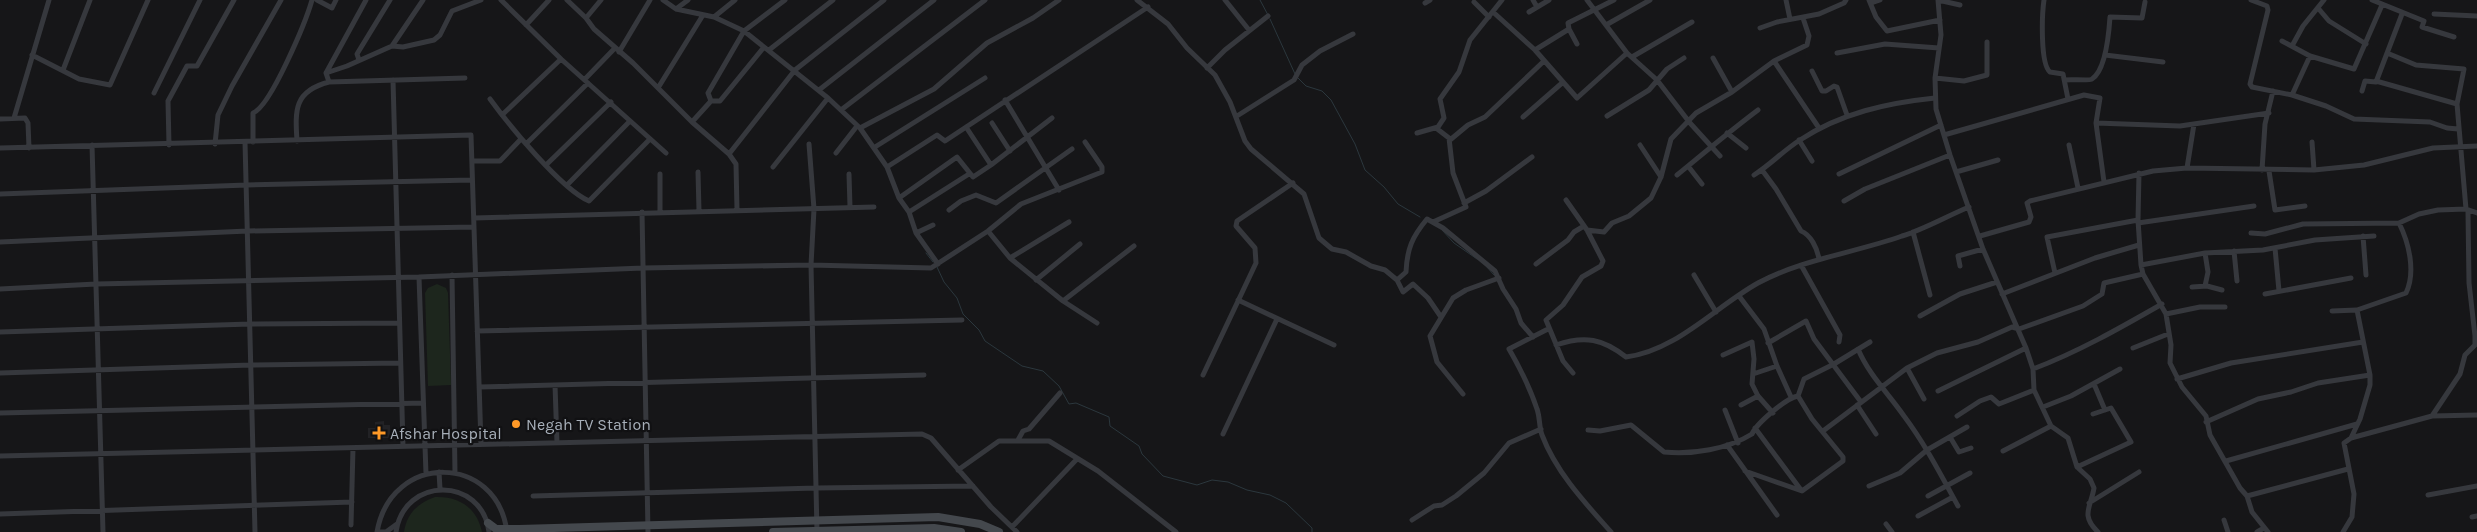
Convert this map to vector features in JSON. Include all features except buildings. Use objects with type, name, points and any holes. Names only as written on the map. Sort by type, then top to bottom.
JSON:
[{"type":"street","points":[[14,118],[49,0]]},
{"type":"street","points":[[63,70],[90,0]]},
{"type":"street","points":[[32,56],[80,79],[110,85],[148,0]]},
{"type":"street","points":[[154,93],[200,0]]},
{"type":"street","points":[[168,145],[168,101],[179,83],[184,69],[187,66],[197,66],[234,0]]},
{"type":"street","points":[[215,144],[218,115],[232,86],[281,0]]},
{"type":"street","points":[[253,142],[253,113],[259,111],[276,84],[297,42],[312,0]]},
{"type":"street","points":[[317,0],[332,8],[336,0]]},
{"type":"street","points":[[329,82],[326,73],[366,0]]},
{"type":"street","points":[[358,60],[357,54],[390,0]]},
{"type":"street","points":[[392,46],[423,0]]},
{"type":"street","points":[[326,73],[392,46],[403,47],[434,40],[440,35],[452,11],[481,0]]},
{"type":"street","points":[[500,0],[561,59],[666,153]]},
{"type":"street","points":[[526,25],[548,0]]},
{"type":"street","points":[[567,0],[586,18],[594,29],[692,122],[729,154],[736,164],[737,210]]},
{"type":"street","points":[[586,18],[601,0]]},
{"type":"street","points":[[526,144],[617,50],[650,0]]},
{"type":"street","points":[[663,0],[676,9],[714,17],[744,31],[819,90],[859,127],[875,147],[887,167],[899,198],[909,212],[916,233],[938,264]]},
{"type":"street","points":[[676,9],[688,0]]},
{"type":"street","points":[[714,17],[736,0]]},
{"type":"street","points":[[711,101],[708,93],[744,31],[785,0]]},
{"type":"street","points":[[711,101],[720,102],[766,49],[833,0]]},
{"type":"street","points":[[729,154],[794,70],[884,0]]},
{"type":"street","points":[[819,90],[934,0]]},
{"type":"street","points":[[841,110],[985,0]]},
{"type":"street","points":[[836,153],[859,127],[934,89],[987,43],[1033,18],[1059,0]]},
{"type":"street","points":[[1137,0],[1146,4],[1168,24],[1215,75],[1237,116],[1245,141],[1251,149],[1304,194],[1319,238],[1332,249],[1346,252],[1371,266],[1385,270],[1397,280],[1403,292],[1413,284],[1428,298],[1441,317]]},
{"type":"street","points":[[1225,0],[1249,30]]},
{"type":"street","points":[[1425,3],[1430,0]]},
{"type":"street","points":[[1417,133],[1436,128],[1445,116],[1440,99],[1459,72],[1470,40],[1502,0]]},
{"type":"street","points":[[1533,0],[1537,7]]},
{"type":"street","points":[[1528,12],[1549,0]]},
{"type":"street","points":[[1587,0],[1630,55],[1657,80],[1720,156]]},
{"type":"street","points":[[1578,44],[1569,29],[1568,23],[1614,0]]},
{"type":"street","points":[[1606,25],[1650,0]]},
{"type":"street","points":[[1786,0],[1790,19]]},
{"type":"street","points":[[1760,28],[1790,19],[1819,14],[1844,3],[1846,0]]},
{"type":"street","points":[[1880,0],[1870,1],[1876,17],[1887,31],[1940,20]]},
{"type":"street","points":[[1960,5],[1938,0],[1940,20],[1935,98],[1940,125],[1983,249],[2026,348],[2033,369],[2034,390],[2051,426],[2068,438],[2077,467],[2090,479],[2094,488],[2088,503],[2088,517],[2098,532]]},
{"type":"street","points":[[2044,0],[2041,33],[2044,43],[2046,69],[2050,72],[2064,74],[2068,100]]},
{"type":"street","points":[[2251,0],[2267,6],[2268,10],[2250,84],[2252,87],[2292,95],[2326,106],[2354,119],[2430,122],[2447,128],[2458,129]]},
{"type":"street","points":[[2292,46],[2324,0]]},
{"type":"street","points":[[2372,0],[2402,14],[2424,21],[2422,27],[2426,30],[2454,37]]},
{"type":"street","points":[[1474,2],[1535,50],[1577,98],[1630,55],[1692,22]]},
{"type":"street","points":[[2065,80],[2091,80],[2105,55],[2110,17],[2142,18],[2145,2]]},
{"type":"street","points":[[887,167],[937,135],[944,141],[1146,4]]},
{"type":"street","points":[[2282,41],[2310,56],[2354,69],[2382,5]]},
{"type":"street","points":[[2318,8],[2328,21],[2366,44]]},
{"type":"street","points":[[2376,81],[2402,14]]},
{"type":"street","points":[[2434,14],[2477,16]]},
{"type":"street","points":[[658,88],[703,15]]},
{"type":"street","points":[[1207,68],[1249,30],[1268,16]]},
{"type":"street","points":[[1536,264],[1568,240],[1574,232],[1585,228],[1604,232],[1612,223],[1629,216],[1651,198],[1661,177],[1671,139],[1696,113],[1732,92],[1774,61],[1807,44],[1809,36],[1803,18]]},
{"type":"street","points":[[1535,50],[1569,29]]},
{"type":"street","points":[[1237,116],[1294,80],[1302,65],[1320,51],[1353,34]]},
{"type":"street","points":[[1935,78],[1964,81],[1987,75],[1987,42]]},
{"type":"street","points":[[1837,53],[1885,44],[1938,48]]},
{"type":"street","points":[[2387,53],[2416,65],[2464,69],[2457,104],[2458,129],[2462,146],[2467,210],[2469,283],[2476,336],[2475,345],[2465,355],[2460,374],[2432,416]]},
{"type":"street","points":[[2105,55],[2163,62]]},
{"type":"street","points":[[2292,95],[2310,56]]},
{"type":"street","points":[[1607,116],[1649,90],[1667,68],[1684,58]]},
{"type":"street","points":[[1713,58],[1732,92]]},
{"type":"street","points":[[502,116],[561,59]]},
{"type":"street","points":[[1450,140],[1468,125],[1485,117],[1544,61]]},
{"type":"street","points":[[1774,61],[1819,128]]},
{"type":"street","points":[[1812,71],[1822,91],[1837,87],[1847,115]]},
{"type":"street","points":[[297,141],[295,111],[303,95],[312,88],[329,82],[465,78]]},
{"type":"street","points":[[875,147],[985,78]]},
{"type":"street","points":[[393,80],[402,446]]},
{"type":"street","points":[[2362,90],[2365,81],[2376,81],[2457,104]]},
{"type":"street","points":[[1523,117],[1562,83]]},
{"type":"street","points":[[2262,170],[2265,124],[2273,91]]},
{"type":"street","points":[[1944,135],[2084,95],[2100,98],[2096,123],[2104,182]]},
{"type":"street","points":[[773,167],[828,98]]},
{"type":"street","points":[[1754,175],[1799,140],[1847,115],[1905,101],[1935,98]]},
{"type":"street","points":[[490,99],[521,139],[546,165],[586,200],[592,199],[650,139]]},
{"type":"street","points":[[1005,100],[1059,190]]},
{"type":"street","points":[[692,122],[711,101]]},
{"type":"street","points":[[546,165],[611,102]]},
{"type":"street","points":[[1677,175],[1758,110]]},
{"type":"street","points":[[2096,123],[2155,127],[2194,124],[2269,113]]},
{"type":"street","points":[[0,120],[25,118],[28,124],[29,148]]},
{"type":"street","points":[[899,198],[957,157],[960,158],[970,174],[976,177],[1052,118]]},
{"type":"street","points":[[568,184],[630,121]]},
{"type":"street","points":[[992,123],[1010,151]]},
{"type":"street","points":[[2188,168],[2194,124]]},
{"type":"street","points":[[1839,174],[1940,125]]},
{"type":"street","points":[[966,127],[991,164]]},
{"type":"street","points":[[1432,222],[1466,208],[1453,173],[1450,140],[1436,128]]},
{"type":"street","points":[[1727,133],[1746,148]]},
{"type":"street","points":[[0,148],[215,144],[471,135],[481,444]]},
{"type":"street","points":[[472,161],[500,161],[521,139]]},
{"type":"street","points":[[1799,140],[1812,161]]},
{"type":"street","points":[[245,142],[256,532]]},
{"type":"street","points":[[0,289],[96,284],[419,277],[643,268],[811,265],[931,268],[988,232],[1021,204],[1102,172],[1102,167],[1085,142]]},
{"type":"street","points":[[2312,142],[2314,170]]},
{"type":"street","points":[[809,144],[814,209],[811,265],[817,531]]},
{"type":"street","points":[[92,145],[103,532]]},
{"type":"street","points":[[1640,145],[1661,177]]},
{"type":"street","points":[[2069,145],[2078,188]]},
{"type":"street","points":[[1980,236],[2025,225],[2031,217],[2027,203],[2078,188],[2139,174],[2188,168],[2269,171],[2314,170],[2364,164],[2433,148],[2477,146]]},
{"type":"street","points":[[949,210],[961,201],[976,195],[996,203],[1072,149]]},
{"type":"street","points":[[1844,201],[1865,189],[1950,155]]},
{"type":"street","points":[[1464,202],[1486,191],[1532,157]]},
{"type":"street","points":[[1956,172],[1998,160]]},
{"type":"street","points":[[1688,166],[1702,184]]},
{"type":"street","points":[[1762,170],[1801,230],[1807,233],[1817,249],[1819,259]]},
{"type":"street","points":[[2269,171],[2275,210],[2305,206]]},
{"type":"street","points":[[698,172],[699,211]]},
{"type":"street","points":[[660,174],[660,212]]},
{"type":"street","points":[[849,174],[850,207]]},
{"type":"street","points":[[909,212],[970,174]]},
{"type":"street","points":[[2139,174],[2138,221],[2141,265],[2143,274],[2162,304],[2166,314],[2171,345],[2170,363],[2177,379],[2206,416],[2210,435],[2247,496],[2252,512],[2266,530],[2257,532]]},
{"type":"street","points":[[0,194],[247,185],[472,180]]},
{"type":"street","points":[[1203,375],[1256,263],[1255,248],[1236,226],[1237,220],[1292,183]]},
{"type":"street","points":[[1566,200],[1585,228],[1603,263],[1582,277],[1563,305],[1546,320],[1548,329],[1563,361],[1573,373]]},
{"type":"street","points":[[2055,273],[2047,237],[2138,221],[2254,206]]},
{"type":"street","points":[[474,218],[874,207]]},
{"type":"street","points":[[1556,345],[1582,340],[1598,340],[1612,346],[1626,357],[1640,355],[1674,339],[1758,283],[1819,259],[1913,232],[1969,207]]},
{"type":"street","points":[[2251,233],[2265,234],[2303,224],[2399,223],[2419,214],[2467,210],[2477,214]]},
{"type":"street","points":[[642,212],[647,529]]},
{"type":"street","points":[[1397,280],[1406,272],[1407,252],[1412,240],[1427,219],[1484,260],[1499,278],[1502,289],[1516,309],[1521,323],[1533,337]]},
{"type":"street","points":[[1010,258],[1069,222]]},
{"type":"street","points":[[2332,311],[2357,310],[2406,293],[2411,280],[2406,237],[2399,223]]},
{"type":"street","points":[[916,233],[934,225]]},
{"type":"street","points":[[0,242],[248,231],[474,227]]},
{"type":"street","points":[[988,232],[1010,258],[1036,280],[1063,301],[1097,323]]},
{"type":"street","points":[[1913,232],[1930,295]]},
{"type":"street","points":[[2363,236],[2366,275]]},
{"type":"street","points":[[2141,265],[2205,253],[2275,248],[2315,240],[2374,236]]},
{"type":"street","points":[[1036,280],[1080,244]]},
{"type":"street","points":[[2002,294],[2095,258],[2139,245]]},
{"type":"street","points":[[1063,301],[1134,246]]},
{"type":"street","points":[[2275,248],[2279,291]]},
{"type":"street","points":[[1960,266],[1958,256],[1983,249]]},
{"type":"street","points":[[2234,251],[2237,281]]},
{"type":"street","points":[[2205,253],[2208,272],[2205,286]]},
{"type":"street","points":[[1801,265],[1840,335],[1839,342]]},
{"type":"street","points":[[1824,431],[1907,368],[1937,354],[1978,342],[2012,327],[2019,329],[2083,306],[2102,294],[2104,283],[2143,274]]},
{"type":"street","points":[[1694,275],[1716,312]]},
{"type":"street","points":[[452,276],[455,474]]},
{"type":"street","points":[[419,277],[426,474]]},
{"type":"street","points":[[1462,394],[1437,362],[1436,351],[1431,343],[1430,336],[1453,298],[1466,290],[1499,278]]},
{"type":"street","points":[[2265,294],[2351,278]]},
{"type":"street","points":[[1920,316],[1960,294],[1997,282]]},
{"type":"street","points":[[2192,287],[2205,286],[2222,290]]},
{"type":"street","points":[[1739,296],[1764,329],[1791,398]]},
{"type":"street","points":[[1238,300],[1334,345]]},
{"type":"street","points":[[2033,369],[2105,336],[2162,304]]},
{"type":"street","points":[[2166,314],[2200,307],[2225,306]]},
{"type":"street","points":[[2351,438],[2370,385],[2370,375],[2357,310]]},
{"type":"street","points":[[1223,434],[1277,319]]},
{"type":"street","points":[[477,331],[962,320]]},
{"type":"street","points":[[1768,343],[1806,321],[1814,339],[1834,364],[1876,434]]},
{"type":"street","points":[[0,332],[250,324],[399,323]]},
{"type":"street","points":[[1548,329],[1509,350],[1524,376],[1537,410],[1541,434],[1555,459],[1578,496],[1611,532]]},
{"type":"street","points":[[2133,348],[2168,334]]},
{"type":"street","points":[[1723,355],[1752,342],[1752,384],[1758,396],[1774,413]]},
{"type":"street","points":[[1798,396],[1804,379],[1834,364],[1870,342]]},
{"type":"street","points":[[2177,379],[2231,363],[2363,342]]},
{"type":"street","points":[[1938,391],[2026,348]]},
{"type":"street","points":[[1858,349],[1867,368],[1927,450],[1958,506]]},
{"type":"street","points":[[0,373],[251,365],[400,363]]},
{"type":"street","points":[[1753,374],[1777,366]]},
{"type":"street","points":[[1907,368],[1924,398]]},
{"type":"street","points":[[2043,407],[2094,384],[2120,369]]},
{"type":"street","points":[[479,386],[924,375]]},
{"type":"street","points":[[2206,422],[2258,399],[2291,392],[2318,383],[2370,375]]},
{"type":"street","points":[[555,384],[557,442]]},
{"type":"street","points":[[2094,384],[2104,410]]},
{"type":"street","points":[[1957,416],[1993,396],[1999,404],[2034,390]]},
{"type":"street","points":[[1018,440],[1023,432],[1029,428],[1060,393]]},
{"type":"street","points":[[1741,405],[1758,396]]},
{"type":"street","points":[[1588,430],[1600,431],[1631,425],[1664,452],[1694,451],[1738,443],[1752,434],[1755,428],[1791,398],[1798,396]]},
{"type":"street","points":[[1798,396],[1812,419],[1824,431],[1844,460],[1802,491]]},
{"type":"street","points":[[0,413],[423,403]]},
{"type":"street","points":[[2077,467],[2131,442],[2111,408],[2093,414]]},
{"type":"street","points":[[1725,410],[1738,443]]},
{"type":"street","points":[[2344,532],[2352,517],[2354,494],[2344,442],[2351,438],[2432,416],[2477,415]]},
{"type":"street","points":[[2226,461],[2357,424]]},
{"type":"street","points":[[2003,450],[2051,426]]},
{"type":"street","points":[[1869,486],[1900,473],[1927,450],[1968,427]]},
{"type":"street","points":[[1755,428],[1802,491]]},
{"type":"street","points":[[1412,520],[1434,506],[1442,505],[1456,496],[1484,473],[1509,443],[1541,429]]},
{"type":"street","points":[[0,456],[927,434],[958,470],[1017,532]]},
{"type":"street","points":[[1950,436],[1959,452],[1971,448]]},
{"type":"street","points":[[958,470],[999,440],[1049,441],[1119,487],[1176,532]]},
{"type":"street","points":[[1727,445],[1777,515]]},
{"type":"street","points":[[351,525],[353,448]]},
{"type":"street","points":[[1012,527],[1077,459]]},
{"type":"street","points":[[2247,496],[2348,469]]},
{"type":"street","points":[[439,472],[440,489]]},
{"type":"street","points":[[398,524],[386,532],[378,532],[384,506],[392,495],[407,482],[426,474],[439,472],[455,474],[479,483],[489,492],[504,516],[507,530]]},
{"type":"street","points":[[1745,472],[1769,478],[1802,491]]},
{"type":"street","points":[[1928,496],[1970,472]]},
{"type":"street","points":[[2088,503],[2139,472]]},
{"type":"street","points":[[533,496],[816,488],[973,486]]},
{"type":"street","points":[[2428,495],[2477,486]]},
{"type":"street","points":[[396,532],[403,511],[413,500],[426,492],[440,489],[453,490],[470,498],[482,512],[488,523],[489,532]]},
{"type":"street","points":[[1918,516],[1953,497]]},
{"type":"street","points":[[0,514],[352,502]]},
{"type":"street","points":[[488,523],[496,529],[507,530],[647,529],[817,520],[938,517],[980,524],[999,532]]},
{"type":"street","points":[[2224,520],[2228,532]]},
{"type":"street","points":[[1886,524],[1892,532]]},
{"type":"street","points":[[773,532],[934,528],[961,532]]},
{"type":"shaded area","points":[[437,284],[446,288],[448,293],[451,385],[428,386],[425,293],[428,288]]},
{"type":"shaded area","name":"Afshar Hospital","points":[[384,421],[384,425],[390,425],[390,438],[368,438],[368,428],[375,428],[375,422]]},
{"type":"shaded area","points":[[435,497],[452,499],[466,505],[476,516],[482,532],[404,532],[405,525],[414,510],[423,502]]},
{"type":"waterway","points":[[1260,0],[1268,15]]},
{"type":"waterway","points":[[1270,19],[1295,74]]},
{"type":"waterway","points":[[1297,77],[1306,86],[1322,91],[1331,100],[1355,144],[1365,170],[1384,187],[1398,204],[1420,217]]},
{"type":"waterway","points":[[1442,230],[1454,243],[1477,259]]},
{"type":"waterway","points":[[926,253],[933,262]]},
{"type":"waterway","points":[[1486,266],[1494,275]]},
{"type":"waterway","points":[[937,267],[944,282],[957,298],[963,314],[979,330],[985,341],[1022,366],[1043,371],[1059,386],[1069,404],[1076,403],[1109,417],[1110,426],[1139,446],[1142,454],[1163,476],[1197,485],[1212,480],[1228,482],[1247,490],[1270,495],[1286,503],[1312,528],[1312,532]]},
{"type":"place","name":"Negah TV Station","points":[[516,424]]},
{"type":"place","name":"Afshar Hospital","points":[[379,433]]}]
